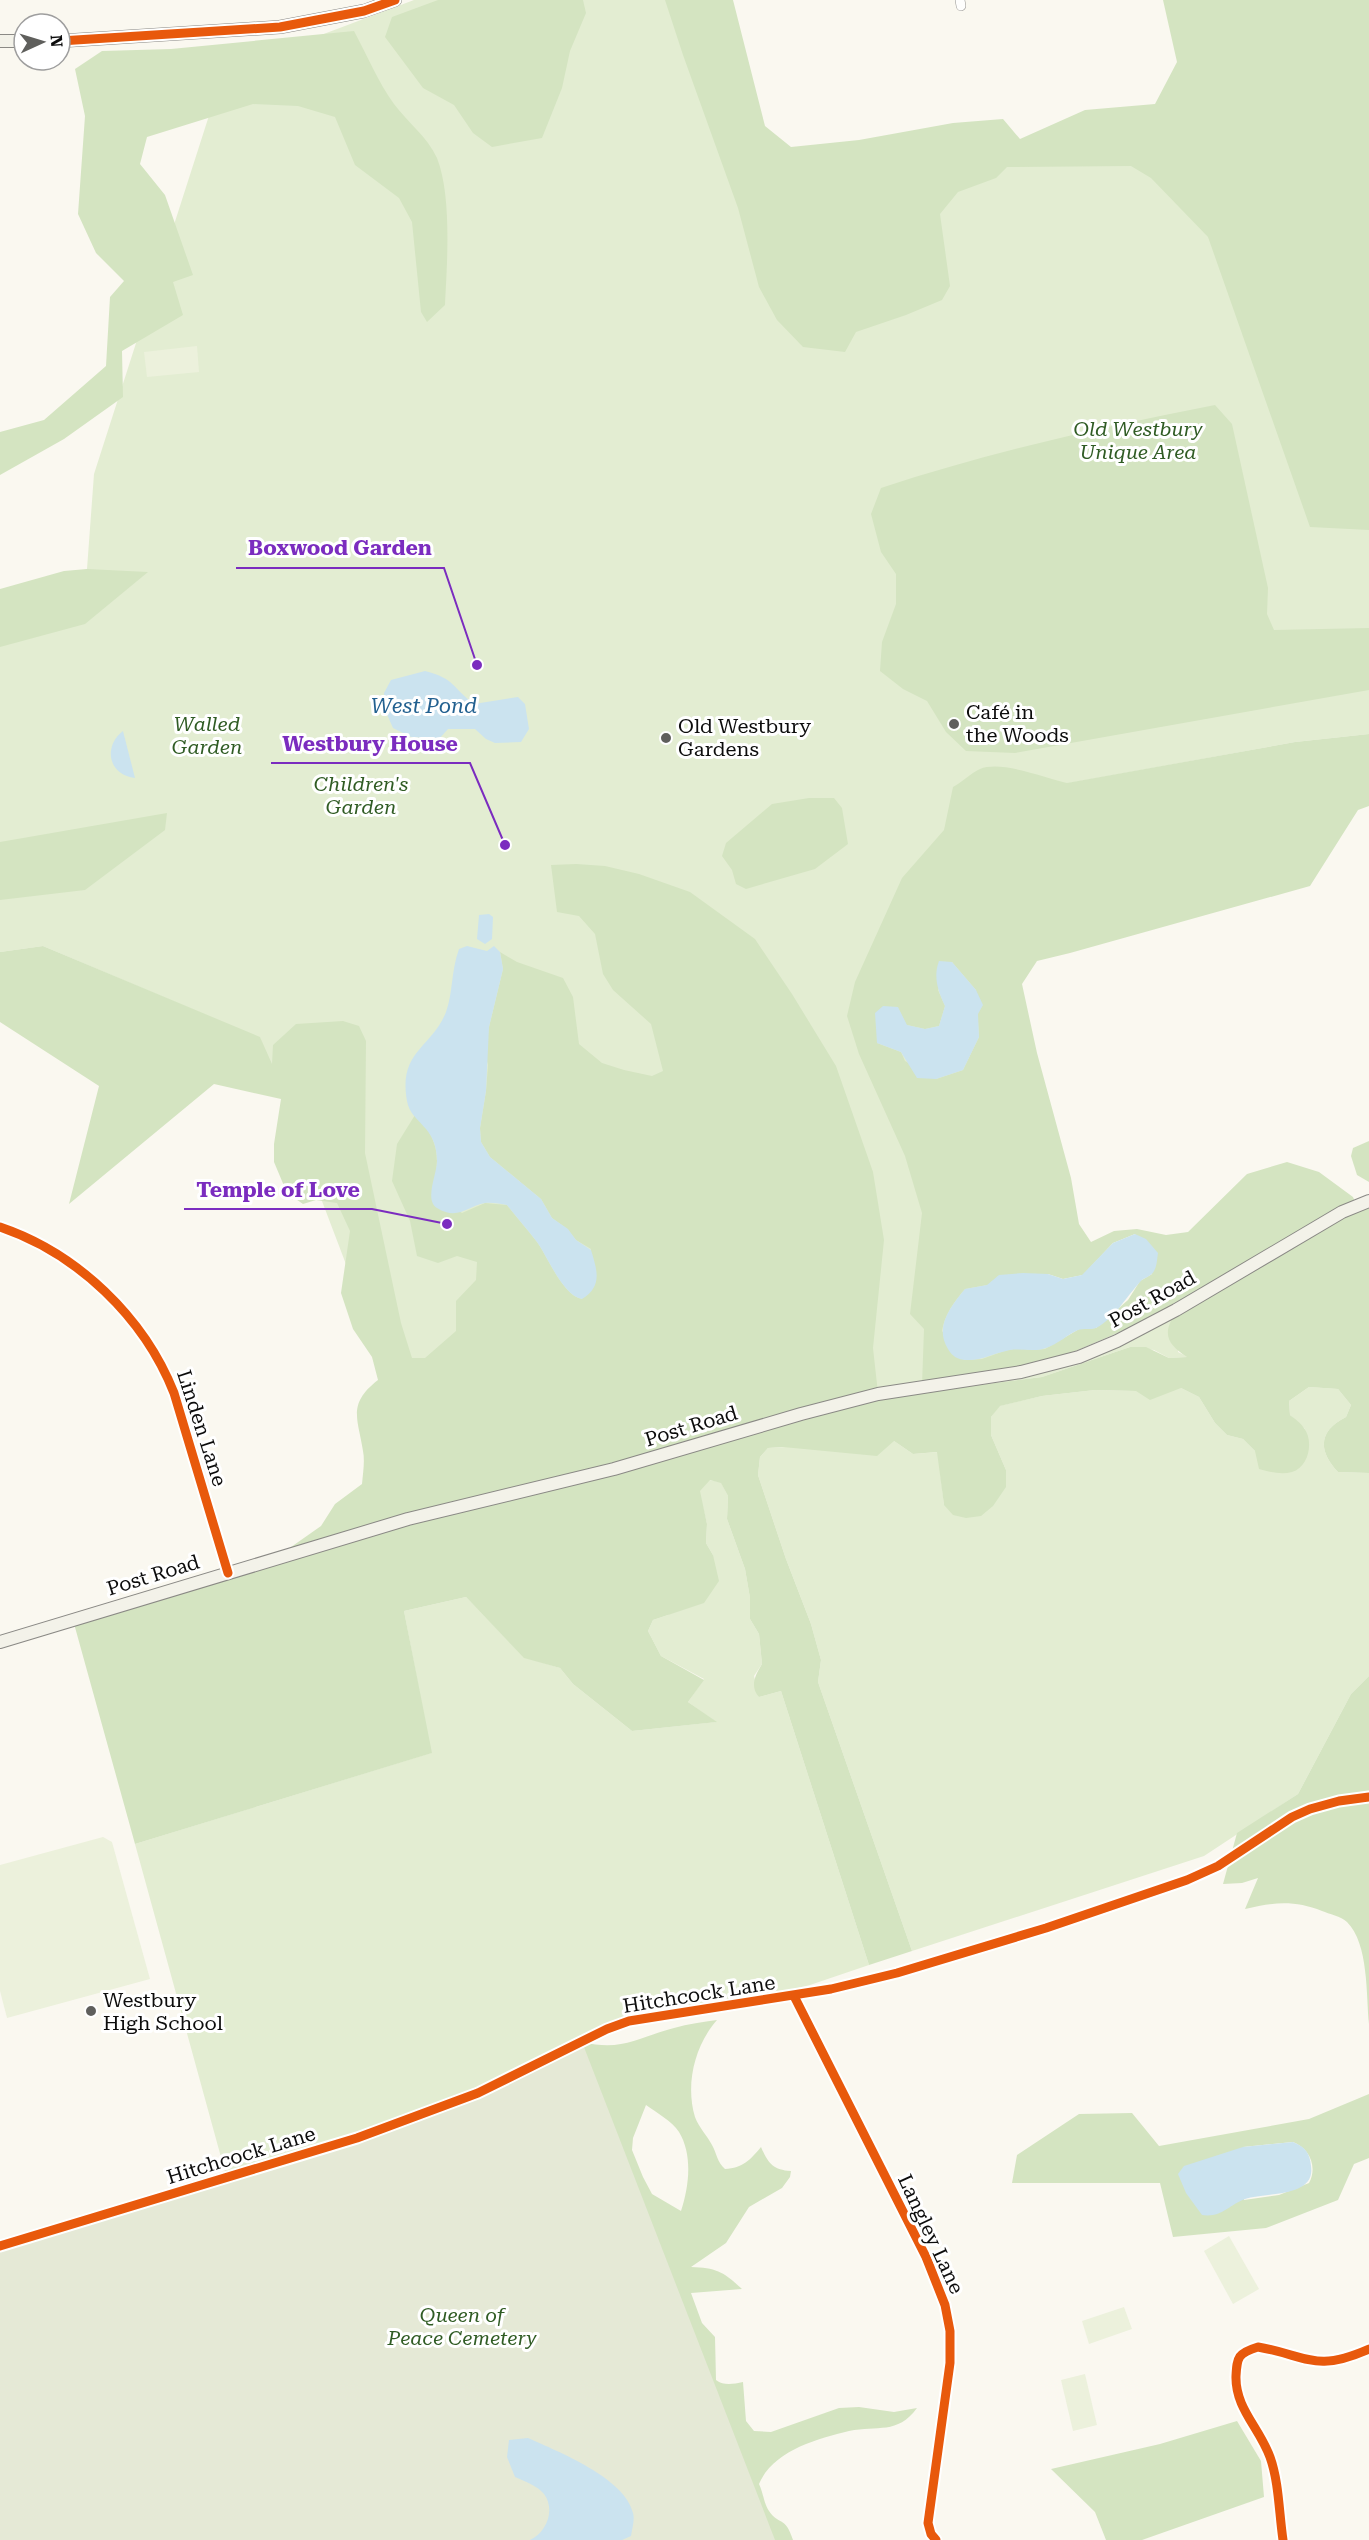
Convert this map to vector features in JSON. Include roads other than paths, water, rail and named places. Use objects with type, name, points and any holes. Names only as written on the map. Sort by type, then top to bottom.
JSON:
[{"type":"main road","points":[[72,40],[280,27],[364,11],[395,0]]},
{"type":"main road","name":"Post Road","points":[[0,1641],[408,1519],[604,1472],[801,1414],[878,1394],[1021,1372],[1079,1357],[1147,1326],[1341,1212],[1369,1201]]},
{"type":"street","name":"Linden Lane","points":[[0,1227],[27,1236],[68,1260],[118,1304],[143,1334],[166,1373],[174,1393],[228,1573]]},
{"type":"street","name":"Hitchcock Lane","points":[[0,2246],[357,2138],[478,2093],[607,2029],[629,2021],[794,1996],[897,1973],[1158,1891],[1218,1866],[1292,1817],[1339,1801],[1369,1797]]},
{"type":"street","name":"Langley Lane","points":[[794,1996],[926,2257],[945,2305],[950,2331],[950,2362],[928,2523],[931,2534],[936,2540]]},
{"type":"street","points":[[1283,2540],[1270,2458],[1258,2431],[1239,2401],[1235,2387],[1235,2364],[1239,2356],[1258,2347],[1313,2362],[1339,2361],[1369,2349]]},
{"type":"water","name":"West Pond","points":[[425,671],[448,680],[474,704],[518,697],[525,704],[529,729],[521,742],[495,743],[486,739],[475,729],[448,729],[439,739],[411,737],[393,728],[385,710],[384,693],[391,680]]},
{"type":"water","points":[[123,731],[135,778],[119,771],[111,759],[113,744]]},
{"type":"water","points":[[489,914],[493,917],[492,939],[485,944],[477,939],[479,915]]},
{"type":"water","points":[[467,946],[487,951],[494,946],[500,952],[503,969],[489,1027],[486,1091],[480,1128],[481,1142],[490,1157],[541,1199],[552,1218],[591,1250],[597,1277],[596,1283],[589,1294],[582,1299],[568,1291],[562,1284],[537,1242],[507,1205],[485,1203],[462,1212],[451,1213],[444,1212],[433,1204],[431,1193],[437,1161],[436,1149],[429,1132],[409,1109],[407,1071],[412,1060],[433,1034],[446,1012],[459,949]]},
{"type":"water","points":[[939,961],[952,962],[976,990],[983,1005],[978,1014],[979,1037],[963,1070],[936,1079],[917,1078],[901,1052],[877,1043],[875,1013],[883,1006],[898,1007],[907,1025],[925,1029],[939,1026],[945,1006],[937,984],[936,973]]},
{"type":"water","points":[[1135,1234],[1146,1239],[1158,1253],[1155,1269],[1151,1275],[1140,1282],[1103,1324],[1094,1329],[1078,1330],[1055,1344],[1036,1350],[1011,1350],[971,1360],[960,1359],[951,1354],[944,1341],[944,1325],[954,1302],[965,1289],[987,1285],[999,1275],[1048,1274],[1063,1279],[1082,1275],[1113,1243]]},
{"type":"water","points":[[1293,2142],[1304,2148],[1309,2157],[1310,2176],[1306,2184],[1287,2192],[1245,2199],[1214,2215],[1202,2215],[1186,2193],[1178,2174],[1184,2166],[1243,2147]]},
{"type":"water","points":[[528,2438],[573,2459],[618,2488],[633,2513],[631,2536],[622,2540],[530,2540],[545,2527],[549,2514],[548,2500],[531,2484],[515,2477],[507,2457],[509,2440]]},
{"type":"place","name":"Boxwood Garden","points":[[477,665]]},
{"type":"place","name":"Café in the Woods","points":[[954,724]]},
{"type":"place","name":"Old Westbury Gardens","points":[[666,738]]},
{"type":"place","name":"Westbury House","points":[[505,845]]},
{"type":"place","name":"Temple of Love","points":[[447,1224]]},
{"type":"place","name":"Westbury High School","points":[[91,2011]]},
{"type":"park label","name":"Old Westbury Unique Area","points":[[1138,440]]},
{"type":"park label","name":"Walled Garden","points":[[207,736]]},
{"type":"park label","name":"Children's Garden","points":[[361,796]]},
{"type":"park label","name":"Queen of Peace Cemetery","points":[[462,2326]]}]
